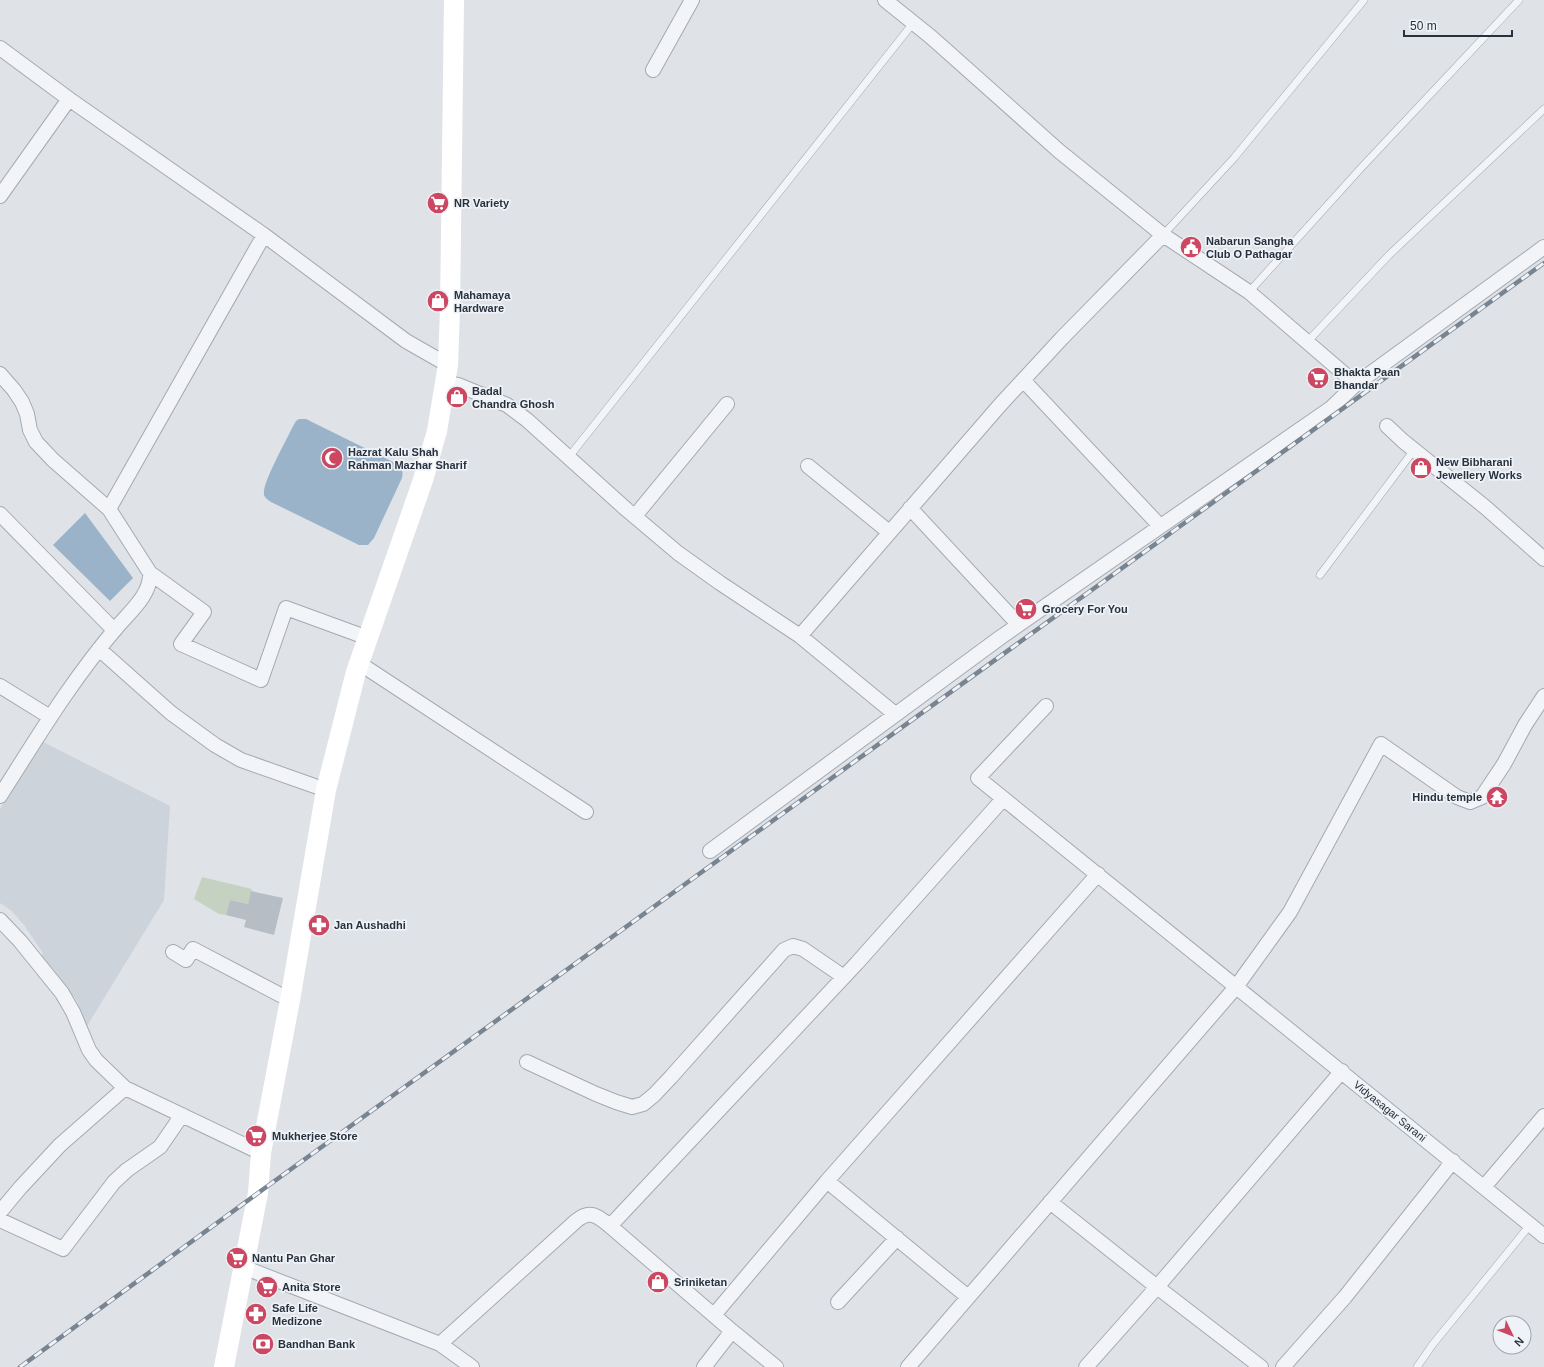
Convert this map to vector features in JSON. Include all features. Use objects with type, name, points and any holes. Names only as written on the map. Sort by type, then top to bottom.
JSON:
[{"type":"street","points":[[224,1367],[242,1267],[258,1193],[261,1153],[290,1000],[326,790],[359,663],[423,480],[437,431],[446,374],[450,309],[454,0]]},
{"type":"street","points":[[654,70],[692,0]]},
{"type":"street","points":[[885,0],[914,22],[1059,151],[1163,235],[1249,292],[1356,384]]},
{"type":"street","points":[[0,48],[69,99],[264,236],[406,341],[458,385],[507,405],[527,420],[568,458],[678,553],[800,636],[895,714]]},
{"type":"street","points":[[0,196],[69,99]]},
{"type":"street","points":[[800,636],[889,532],[1023,380],[1163,235]]},
{"type":"street","points":[[109,509],[264,236]]},
{"type":"street","points":[[710,851],[1018,624],[1330,408],[1356,384],[1544,247]]},
{"type":"street","points":[[0,374],[22,402],[27,414],[30,430],[36,442],[53,460],[109,509],[150,573],[204,612],[181,644],[261,680],[286,608],[368,638]]},
{"type":"street","points":[[1023,380],[1160,526]]},
{"type":"street","points":[[634,516],[726,404]]},
{"type":"street","points":[[1387,426],[1414,450],[1485,507],[1544,559]]},
{"type":"street","points":[[808,466],[889,532]]},
{"type":"street","points":[[910,508],[1018,624]]},
{"type":"street","points":[[0,514],[114,630]]},
{"type":"street","points":[[0,796],[50,717],[99,649],[147,590],[150,582],[150,573]]},
{"type":"street","points":[[99,649],[171,713],[215,745],[241,760],[326,790]]},
{"type":"street","points":[[359,663],[586,812]]},
{"type":"street","points":[[0,686],[50,717]]},
{"type":"street","points":[[908,1367],[1236,987],[1290,912],[1381,744],[1457,797],[1470,802],[1482,797],[1504,764],[1544,696]]},
{"type":"street","name":"Vidyasagar Sarani","points":[[1046,706],[978,778],[1342,1071],[1544,1236]]},
{"type":"street","points":[[610,1226],[844,978],[1003,798]]},
{"type":"street","points":[[714,1315],[827,1181],[1098,874]]},
{"type":"street","points":[[0,920],[25,946],[62,993],[73,1012],[89,1050],[96,1060],[125,1088],[261,1153]]},
{"type":"street","points":[[527,1062],[616,1102],[632,1107],[643,1104],[654,1096],[784,950],[793,946],[803,949],[844,978]]},
{"type":"street","points":[[173,952],[186,960],[194,949],[290,1000]]},
{"type":"street","points":[[1086,1367],[1157,1287],[1342,1071]]},
{"type":"street","points":[[0,1212],[60,1145],[125,1088]]},
{"type":"street","points":[[0,1220],[63,1250],[114,1182],[127,1170],[160,1147],[182,1116]]},
{"type":"street","points":[[1484,1187],[1544,1116]]},
{"type":"street","points":[[1283,1367],[1345,1297],[1453,1161]]},
{"type":"street","points":[[827,1181],[968,1297]]},
{"type":"street","points":[[1050,1202],[1261,1367]]},
{"type":"street","points":[[440,1344],[582,1216],[593,1214],[610,1226],[776,1367]]},
{"type":"street","points":[[838,1302],[897,1238]]},
{"type":"street","points":[[242,1267],[440,1344],[472,1367]]},
{"type":"street","points":[[704,1367],[732,1331]]},
{"type":"lane","points":[[1163,235],[1234,158],[1364,0]]},
{"type":"lane","points":[[1249,292],[1361,168],[1519,0]]},
{"type":"lane","points":[[568,458],[914,22]]},
{"type":"lane","points":[[1307,342],[1389,255],[1544,109]]},
{"type":"lane","points":[[1320,575],[1414,450]]},
{"type":"lane","points":[[1417,1367],[1433,1344],[1473,1297],[1530,1225]]},
{"type":"shaded area","points":[[43,742],[170,806],[164,900],[87,1026],[77,1001],[54,970],[41,956],[43,953],[24,925],[12,911],[0,903],[0,809]]},
{"type":"green space","points":[[202,877],[252,889],[248,904],[230,900],[226,915],[219,914],[194,899]]},
{"type":"water","points":[[299,419],[306,419],[393,462],[402,470],[402,478],[374,538],[368,545],[359,545],[271,502],[265,497],[265,486],[271,470],[292,428]]},
{"type":"water","points":[[85,513],[133,578],[110,601],[53,545]]},
{"type":"building","points":[[251,891],[283,898],[274,935],[244,927],[246,920],[226,915],[230,900],[248,904]]},
{"type":"railway","points":[[20,1367],[258,1193],[1544,263]]},
{"type":"place","name":"NR Variety","points":[[438,203]]},
{"type":"place","name":"Nabarun Sangha Club O Pathagar","points":[[1191,247]]},
{"type":"place","name":"Mahamaya Hardware","points":[[438,301]]},
{"type":"place","name":"Bhakta Paan Bhandar","points":[[1318,378]]},
{"type":"place","name":"Badal Chandra Ghosh","points":[[457,397]]},
{"type":"place","name":"Hazrat Kalu Shah Rahman Mazhar Sharif","points":[[332,458]]},
{"type":"place","name":"New Bibharani Jewellery Works","points":[[1421,468]]},
{"type":"place","name":"Grocery For You","points":[[1026,609]]},
{"type":"place","name":"Hindu temple","points":[[1497,797]]},
{"type":"place","name":"Jan Aushadhi","points":[[319,925]]},
{"type":"place","name":"Mukherjee Store","points":[[256,1136]]},
{"type":"place","name":"Nantu Pan Ghar","points":[[237,1258]]},
{"type":"place","name":"Sriniketan","points":[[658,1282]]},
{"type":"place","name":"Anita Store","points":[[267,1287]]},
{"type":"place","name":"Safe Life Medizone","points":[[256,1314]]},
{"type":"place","name":"Bandhan Bank","points":[[263,1344]]}]
